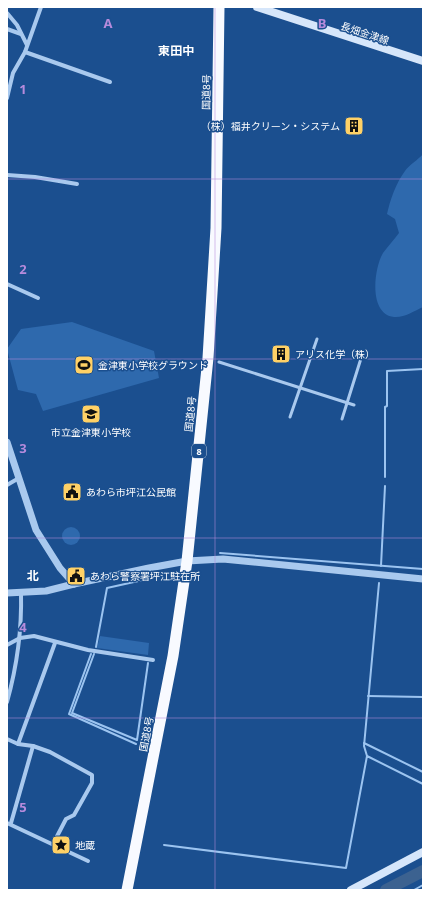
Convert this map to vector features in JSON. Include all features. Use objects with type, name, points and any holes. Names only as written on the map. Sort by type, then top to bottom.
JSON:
[{"type":"highway","name":"国道8号","points":[[128,890],[173,656],[187,562],[208,358],[216,228],[219,7]]},
{"type":"main road","name":"長畑金津線","points":[[257,7],[423,61]]},
{"type":"main road","points":[[351,890],[423,852]]},
{"type":"street","points":[[7,98],[13,73],[25,52],[41,7]]},
{"type":"street","points":[[7,13],[11,16],[27,45]]},
{"type":"street","points":[[7,29],[22,34]]},
{"type":"street","points":[[25,52],[110,82]]},
{"type":"street","points":[[7,72],[13,73]]},
{"type":"street","points":[[7,175],[35,176],[77,184]]},
{"type":"street","points":[[7,284],[38,298]]},
{"type":"street","points":[[7,442],[36,530],[60,568],[74,584]]},
{"type":"street","points":[[7,485],[19,478]]},
{"type":"street","points":[[7,593],[46,592],[74,584],[187,562],[224,559],[423,579]]},
{"type":"street","points":[[7,702],[14,678],[20,638],[21,593]]},
{"type":"street","points":[[7,645],[20,638],[34,636],[56,643],[88,650],[153,660]]},
{"type":"street","points":[[7,639],[15,641]]},
{"type":"street","points":[[18,744],[56,643]]},
{"type":"street","points":[[7,739],[18,744],[33,746],[50,752],[92,775],[92,782],[74,815],[66,819],[53,844]]},
{"type":"street","points":[[33,746],[9,823],[88,861]]},
{"type":"lane","points":[[290,417],[301,389],[317,339]]},
{"type":"lane","points":[[342,419],[364,352]]},
{"type":"lane","points":[[218,362],[354,405]]},
{"type":"shaded area","points":[[423,154],[423,307],[405,315],[394,317],[386,314],[380,308],[375,290],[377,269],[383,253],[399,233],[395,219],[387,214],[394,192],[405,171]]},
{"type":"shaded area","name":"金津東小学校グラウンド","points":[[72,322],[154,351],[159,378],[43,411],[36,394],[18,390],[7,349],[21,329]]},
{"type":"shaded area","points":[[71,527],[77,530],[80,536],[77,542],[71,545],[65,542],[62,536],[65,530]]},
{"type":"shaded area","points":[[100,636],[149,643],[148,655],[97,648]]},
{"type":"waterway","points":[[385,477],[385,407],[387,406],[387,371],[423,369]]},
{"type":"waterway","points":[[381,566],[385,486]]},
{"type":"waterway","points":[[220,553],[423,569]]},
{"type":"waterway","points":[[96,647],[107,588],[143,580]]},
{"type":"waterway","points":[[367,756],[364,746],[379,583]]},
{"type":"waterway","points":[[91,654],[69,714],[136,744]]},
{"type":"waterway","points":[[94,654],[72,713],[137,740],[148,663]]},
{"type":"waterway","points":[[368,696],[423,697]]},
{"type":"waterway","points":[[364,743],[423,772]]},
{"type":"waterway","points":[[164,845],[346,868],[367,756],[423,784]]},
{"type":"waterway","points":[[386,890],[423,871]]},
{"type":"waterway","points":[[414,890],[423,885]]},
{"type":"place","name":"（株）福井クリーン・システム","points":[[354,126]]},
{"type":"place","name":"アリス化学（株）","points":[[281,354]]},
{"type":"place","name":"金津東小学校グラウンド","points":[[84,365]]},
{"type":"place","name":"市立金津東小学校","points":[[91,414]]},
{"type":"place","name":"あわら市坪江公民館","points":[[72,492]]},
{"type":"place","name":"あわら警察署坪江駐在所","points":[[76,576]]},
{"type":"place","name":"地蔵","points":[[61,845]]},
{"type":"district","name":"東田中","points":[[176,50]]},
{"type":"district","name":"北","points":[[33,575]]}]
